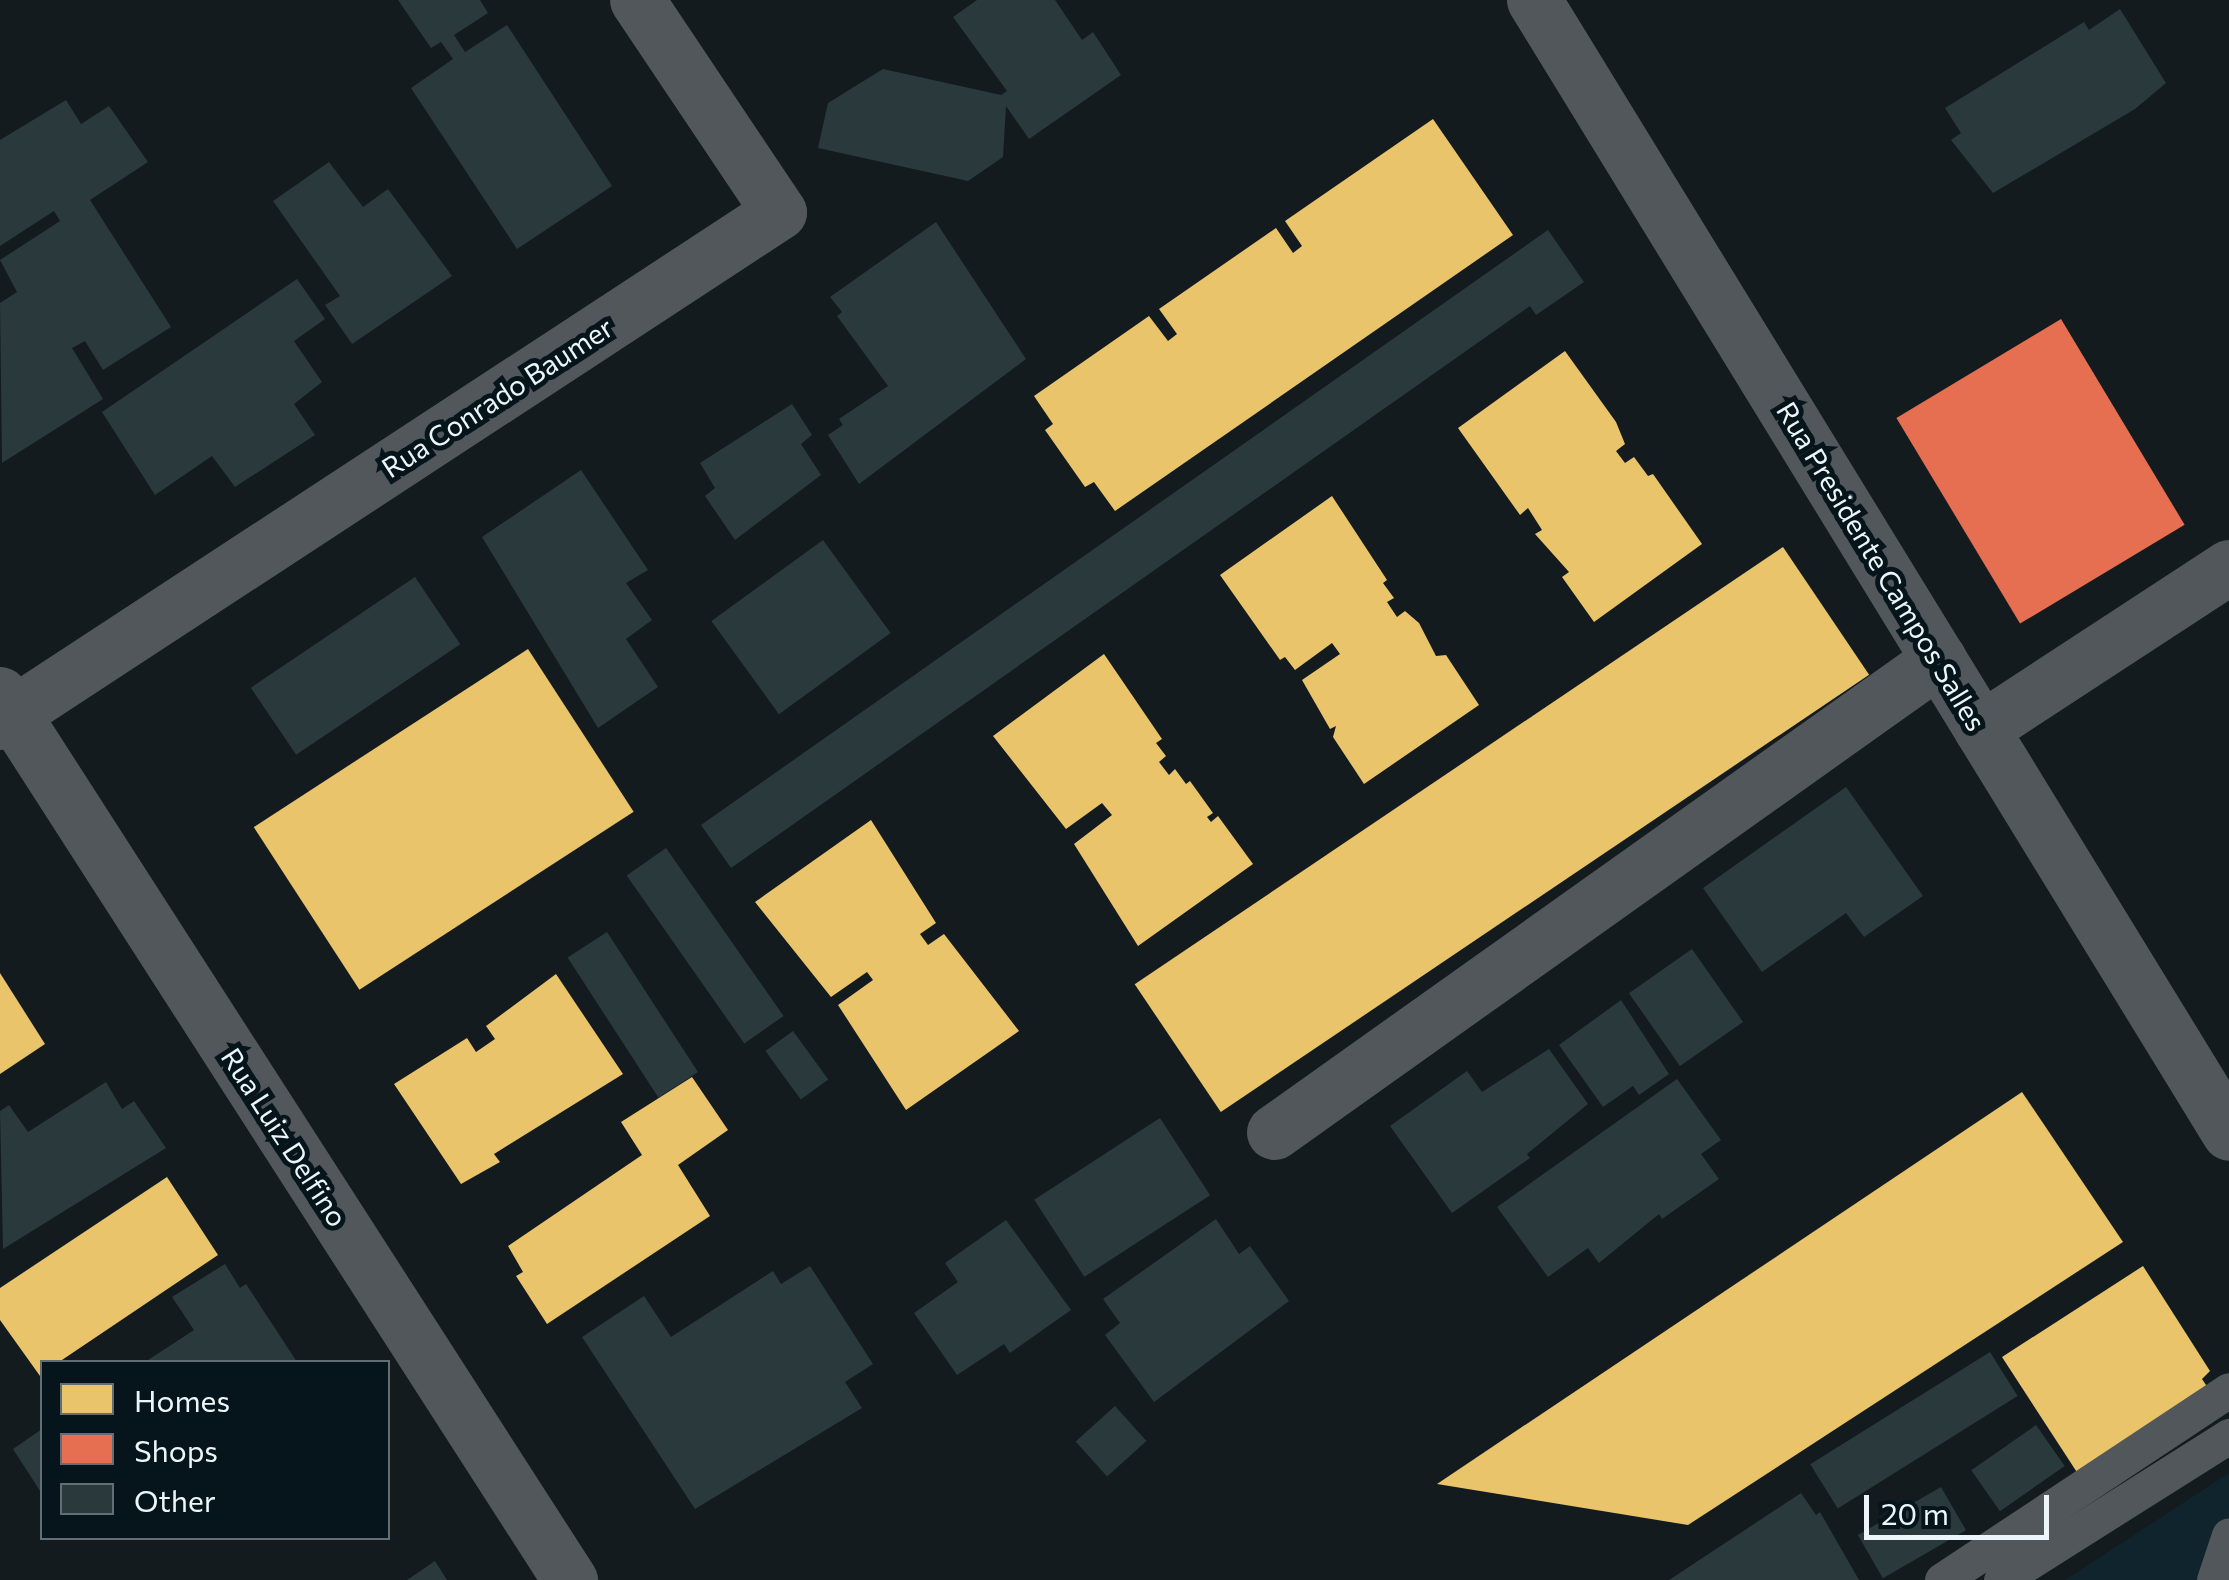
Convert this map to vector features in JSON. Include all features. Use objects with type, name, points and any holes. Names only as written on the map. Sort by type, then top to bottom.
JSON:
[{"type":"street","name":"Rua Conrado Baumer","points":[[4,710],[780,212],[637,0]]},
{"type":"street","name":"Rua Presidente Campos Salles","points":[[1534,0],[2229,1133]]},
{"type":"street","points":[[1981,729],[2229,567]]},
{"type":"street","points":[[1274,1132],[1939,659]]},
{"type":"street","name":"Rua Luiz Delfino","points":[[4,710],[570,1580]]},
{"type":"lane","points":[[1942,1580],[2229,1390]]},
{"type":"lane","points":[[2000,1580],[2229,1436]]},
{"type":"lane","points":[[2214,1580],[2229,1535]]},
{"type":"shaded area","points":[[2229,1473],[2229,1580],[2065,1580],[2082,1569]]},
{"type":"building: Homes","points":[[1433,119],[1513,235],[1115,511],[1094,482],[1085,487],[1045,430],[1053,424],[1034,396],[1149,316],[1168,341],[1177,334],[1159,309],[1276,228],[1293,253],[1302,246],[1285,221]]},
{"type":"building: Homes","points":[[1565,351],[1616,422],[1625,444],[1616,451],[1625,463],[1634,457],[1648,476],[1653,474],[1702,544],[1594,622],[1562,577],[1569,572],[1535,534],[1542,530],[1528,508],[1520,515],[1458,428]]},
{"type":"building: Homes","points":[[1332,496],[1387,580],[1383,583],[1394,598],[1387,602],[1397,617],[1405,611],[1419,623],[1436,656],[1446,655],[1479,705],[1364,784],[1333,737],[1336,726],[1330,729],[1302,680],[1340,654],[1332,643],[1295,670],[1285,657],[1280,660],[1220,575]]},
{"type":"building: Homes","points":[[1783,547],[1869,675],[1221,1112],[1135,984]]},
{"type":"building: Homes","points":[[528,649],[634,812],[359,990],[254,827]]},
{"type":"building: Homes","points":[[1104,654],[1162,739],[1156,743],[1166,756],[1159,762],[1169,775],[1175,769],[1186,784],[1190,781],[1213,813],[1207,817],[1211,822],[1218,816],[1253,864],[1138,946],[1074,844],[1112,815],[1102,803],[1066,829],[993,736]]},
{"type":"building: Homes","points":[[871,820],[936,923],[920,934],[928,945],[944,934],[1019,1031],[906,1110],[838,1005],[873,980],[867,972],[831,997],[755,902]]},
{"type":"building: Homes","points":[[0,973],[45,1044],[0,1074]]},
{"type":"building: Homes","points":[[556,974],[623,1074],[494,1154],[500,1162],[461,1184],[394,1084],[467,1038],[476,1052],[495,1039],[486,1026]]},
{"type":"building: Homes","points":[[692,1077],[728,1130],[678,1165],[710,1216],[547,1324],[516,1276],[523,1272],[508,1246],[642,1155],[621,1122]]},
{"type":"building: Homes","points":[[2022,1092],[2123,1242],[1688,1525],[1437,1484]]},
{"type":"building: Homes","points":[[167,1177],[218,1255],[62,1360],[40,1360],[40,1376],[0,1320],[0,1288]]},
{"type":"building: Homes","points":[[2143,1266],[2210,1371],[2202,1379],[2212,1394],[2082,1480],[2002,1357]]},
{"type":"building: Shops","points":[[2061,319],[2185,525],[2020,624],[1896,418]]},
{"type":"building: Other","points":[[398,0],[480,0],[488,13],[454,35],[465,52],[507,25],[612,186],[517,249],[411,88],[453,59],[441,42],[431,48]]},
{"type":"building: Other","points":[[977,0],[1055,0],[1082,40],[1093,32],[1121,75],[1029,139],[1006,106],[1003,157],[968,181],[818,148],[828,103],[883,69],[1001,95],[1007,91],[953,17]]},
{"type":"building: Other","points":[[2120,9],[2166,83],[2135,109],[1993,193],[1951,140],[1961,133],[1945,108],[2084,22],[2089,30]]},
{"type":"building: Other","points":[[66,100],[81,124],[109,106],[148,162],[90,200],[171,327],[103,370],[85,341],[72,348],[103,399],[2,463],[0,303],[17,292],[0,260],[60,221],[54,211],[0,246],[0,140]]},
{"type":"building: Other","points":[[329,162],[363,207],[388,189],[452,276],[352,344],[325,305],[340,296],[273,201]]},
{"type":"building: Other","points":[[936,222],[1026,359],[859,484],[828,435],[843,425],[839,419],[888,386],[837,316],[842,312],[830,297]]},
{"type":"building: Other","points":[[1548,230],[1584,282],[1536,315],[1530,306],[731,868],[701,825]]},
{"type":"building: Other","points":[[297,279],[325,319],[294,341],[322,382],[294,404],[315,435],[235,487],[212,456],[155,495],[102,412]]},
{"type":"building: Other","points":[[792,404],[812,435],[801,444],[821,475],[735,540],[705,496],[715,488],[700,463]]},
{"type":"building: Other","points":[[581,470],[648,570],[626,583],[652,620],[626,639],[658,687],[598,728],[482,537]]},
{"type":"building: Other","points":[[823,540],[891,633],[779,714],[711,621]]},
{"type":"building: Other","points":[[415,577],[460,644],[296,755],[251,688]]},
{"type":"building: Other","points":[[1846,787],[1923,896],[1864,937],[1846,913],[1762,972],[1703,888]]},
{"type":"building: Other","points":[[666,848],[784,1016],[744,1043],[627,876]]},
{"type":"building: Other","points":[[607,932],[698,1072],[659,1098],[568,958]]},
{"type":"building: Other","points":[[1692,949],[1743,1022],[1680,1066],[1629,993]]},
{"type":"building: Other","points":[[1621,1000],[1669,1074],[1639,1095],[1633,1086],[1603,1107],[1559,1045]]},
{"type":"building: Other","points":[[793,1031],[828,1080],[801,1100],[765,1051]]},
{"type":"building: Other","points":[[1549,1049],[1588,1104],[1527,1154],[1530,1158],[1452,1213],[1390,1126],[1467,1071],[1482,1092]]},
{"type":"building: Other","points":[[1677,1079],[1721,1140],[1701,1154],[1719,1179],[1662,1219],[1659,1214],[1599,1263],[1588,1248],[1548,1277],[1497,1207]]},
{"type":"building: Other","points":[[106,1082],[122,1109],[134,1101],[166,1148],[3,1249],[0,1111],[9,1105],[28,1132]]},
{"type":"building: Other","points":[[1160,1118],[1210,1195],[1084,1277],[1034,1200]]},
{"type":"building: Other","points":[[1216,1219],[1239,1254],[1250,1246],[1289,1301],[1154,1402],[1105,1335],[1120,1323],[1103,1299]]},
{"type":"building: Other","points":[[1006,1220],[1071,1310],[1010,1353],[1004,1344],[957,1375],[914,1313],[958,1282],[945,1263]]},
{"type":"building: Other","points":[[225,1264],[240,1288],[246,1284],[296,1360],[148,1360],[194,1330],[172,1297]]},
{"type":"building: Other","points":[[810,1266],[873,1364],[845,1382],[862,1408],[695,1509],[582,1337],[644,1296],[671,1337],[773,1271],[781,1284]]},
{"type":"building: Other","points":[[1990,1352],[2018,1396],[1838,1508],[1810,1464]]},
{"type":"building: Other","points":[[1115,1406],[1146,1441],[1107,1476],[1076,1441]]},
{"type":"building: Other","points":[[2036,1425],[2065,1466],[2000,1511],[1971,1470]]},
{"type":"building: Other","points":[[40,1430],[40,1491],[13,1449]]},
{"type":"building: Other","points":[[1941,1487],[1966,1530],[1883,1578],[1858,1535]]},
{"type":"building: Other","points":[[1801,1493],[1816,1515],[1820,1512],[1859,1580],[1669,1580]]},
{"type":"building: Other","points":[[435,1561],[447,1580],[407,1580]]}]
